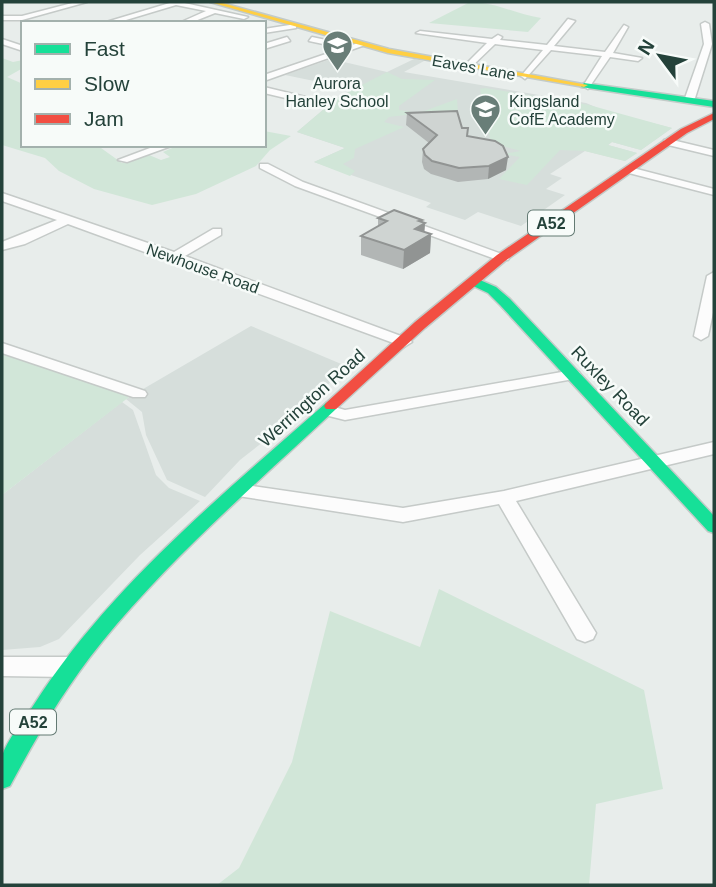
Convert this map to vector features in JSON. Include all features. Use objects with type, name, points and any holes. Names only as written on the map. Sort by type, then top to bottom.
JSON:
[{"type":"main road","name":"Eaves Lane","points":[[214,7],[260,21]]},
{"type":"main road","name":"Eaves Lane","points":[[266,23],[340,44],[361,45],[588,86],[690,98],[710,117]]},
{"type":"main road","name":"Eaves Lane","points":[[654,95],[710,117]]},
{"type":"main road","name":"Werrington Road","points":[[2,778],[68,667],[116,609],[238,490],[502,257],[668,142],[710,117]]},
{"type":"main road","name":"Ruxley Road","points":[[473,281],[495,289],[528,330],[655,460],[714,527]]},
{"type":"street","points":[[114,21],[176,3],[214,7],[244,17]]},
{"type":"street","points":[[2,18],[22,19],[84,4]]},
{"type":"street","points":[[35,21],[84,4]]},
{"type":"street","points":[[189,21],[214,7]]},
{"type":"street","points":[[192,20],[196,21]]},
{"type":"street","points":[[526,76],[571,21]]},
{"type":"street","points":[[690,98],[711,40],[705,24]]},
{"type":"street","points":[[12,28],[21,26]]},
{"type":"street","points":[[588,86],[624,27]]},
{"type":"street","points":[[266,33],[292,31]]},
{"type":"street","points":[[266,46],[278,42],[292,31]]},
{"type":"street","points":[[468,66],[505,31]]},
{"type":"street","points":[[420,33],[638,58]]},
{"type":"street","points":[[266,34],[278,42]]},
{"type":"street","points":[[312,39],[340,44]]},
{"type":"street","points":[[2,41],[21,48]]},
{"type":"street","points":[[266,78],[361,45]]},
{"type":"street","points":[[266,70],[280,74]]},
{"type":"street","points":[[266,90],[311,101]]},
{"type":"street","points":[[668,142],[714,153]]},
{"type":"street","points":[[123,160],[162,147]]},
{"type":"street","points":[[152,150],[164,156]]},
{"type":"street","points":[[264,166],[299,184],[502,257]]},
{"type":"street","points":[[629,170],[714,192]]},
{"type":"street","name":"Newhouse Road","points":[[2,197],[175,257],[404,342]]},
{"type":"street","points":[[2,246],[21,241],[67,220]]},
{"type":"street","points":[[175,257],[217,232]]},
{"type":"street","points":[[701,336],[714,276]]},
{"type":"street","points":[[2,348],[139,394]]},
{"type":"street","points":[[327,410],[345,415],[573,374]]},
{"type":"street","points":[[238,490],[403,515],[504,497],[714,448]]},
{"type":"street","points":[[504,497],[585,633]]},
{"type":"street","points":[[2,667],[68,667]]},
{"type":"shaded area","name":"Kingsland CofE Academy","points":[[331,59],[387,72],[414,59],[424,61],[404,72],[586,103],[605,111],[672,128],[641,150],[612,142],[608,145],[637,153],[625,161],[585,151],[550,174],[562,178],[546,189],[565,195],[521,226],[478,212],[465,220],[426,207],[431,203],[314,162],[345,148],[297,132],[337,98],[353,89],[285,75]]},
{"type":"shaded area","points":[[251,326],[346,366],[301,412],[240,460],[205,497],[167,480],[146,435],[142,412],[126,399]]},
{"type":"shaded area","points":[[122,402],[133,410],[156,475],[169,488],[200,501],[140,555],[59,639],[40,647],[2,650],[2,495]]},
{"type":"green space","points":[[470,2],[541,18],[528,32],[429,23]]},
{"type":"green space","points":[[2,58],[13,62],[21,60],[21,69],[7,77],[21,83],[21,147],[102,147],[122,163],[149,155],[161,160],[170,157],[163,152],[174,147],[266,147],[266,131],[291,136],[270,150],[256,166],[196,194],[152,205],[94,189],[59,171],[45,158],[2,145]]},
{"type":"green space","points":[[387,72],[402,79],[435,80],[399,106],[399,110],[419,113],[457,99],[458,114],[440,111],[389,117],[384,122],[404,127],[355,149],[354,158],[343,164],[355,171],[350,176],[314,162],[345,148],[297,132],[337,98]]},
{"type":"green space","points":[[480,89],[589,105],[672,128],[641,150],[612,142],[608,145],[637,153],[625,161],[585,151],[560,150],[527,185],[499,179],[520,157],[503,154],[521,151],[491,143]]},
{"type":"green space","points":[[2,351],[129,397],[2,495]]},
{"type":"green space","points":[[439,589],[644,690],[663,789],[596,804],[589,885],[217,885],[239,868],[292,762],[330,611],[420,647]]},
{"type":"building","points":[[457,111],[462,128],[468,128],[467,136],[495,141],[503,146],[508,157],[489,166],[459,168],[432,161],[425,155],[423,149],[437,135],[407,113]]},
{"type":"building","points":[[394,210],[422,220],[419,221],[425,223],[415,229],[431,234],[404,250],[361,236],[387,221],[378,218]]},
{"type":"traffic: fast","points":[[584,85],[714,104]]},
{"type":"traffic: fast","points":[[473,281],[492,290],[505,302],[714,527]]},
{"type":"traffic: fast","points":[[2,778],[57,687],[122,605],[209,517],[331,406]]},
{"type":"traffic: slow","points":[[213,2],[388,51],[584,85]]},
{"type":"traffic: jam","points":[[331,406],[420,325],[501,258],[684,131],[714,116]]},
{"type":"place","name":"Aurora Hanley School","points":[[337,73]]},
{"type":"place","name":"Kingsland CofE Academy","points":[[486,137]]}]
